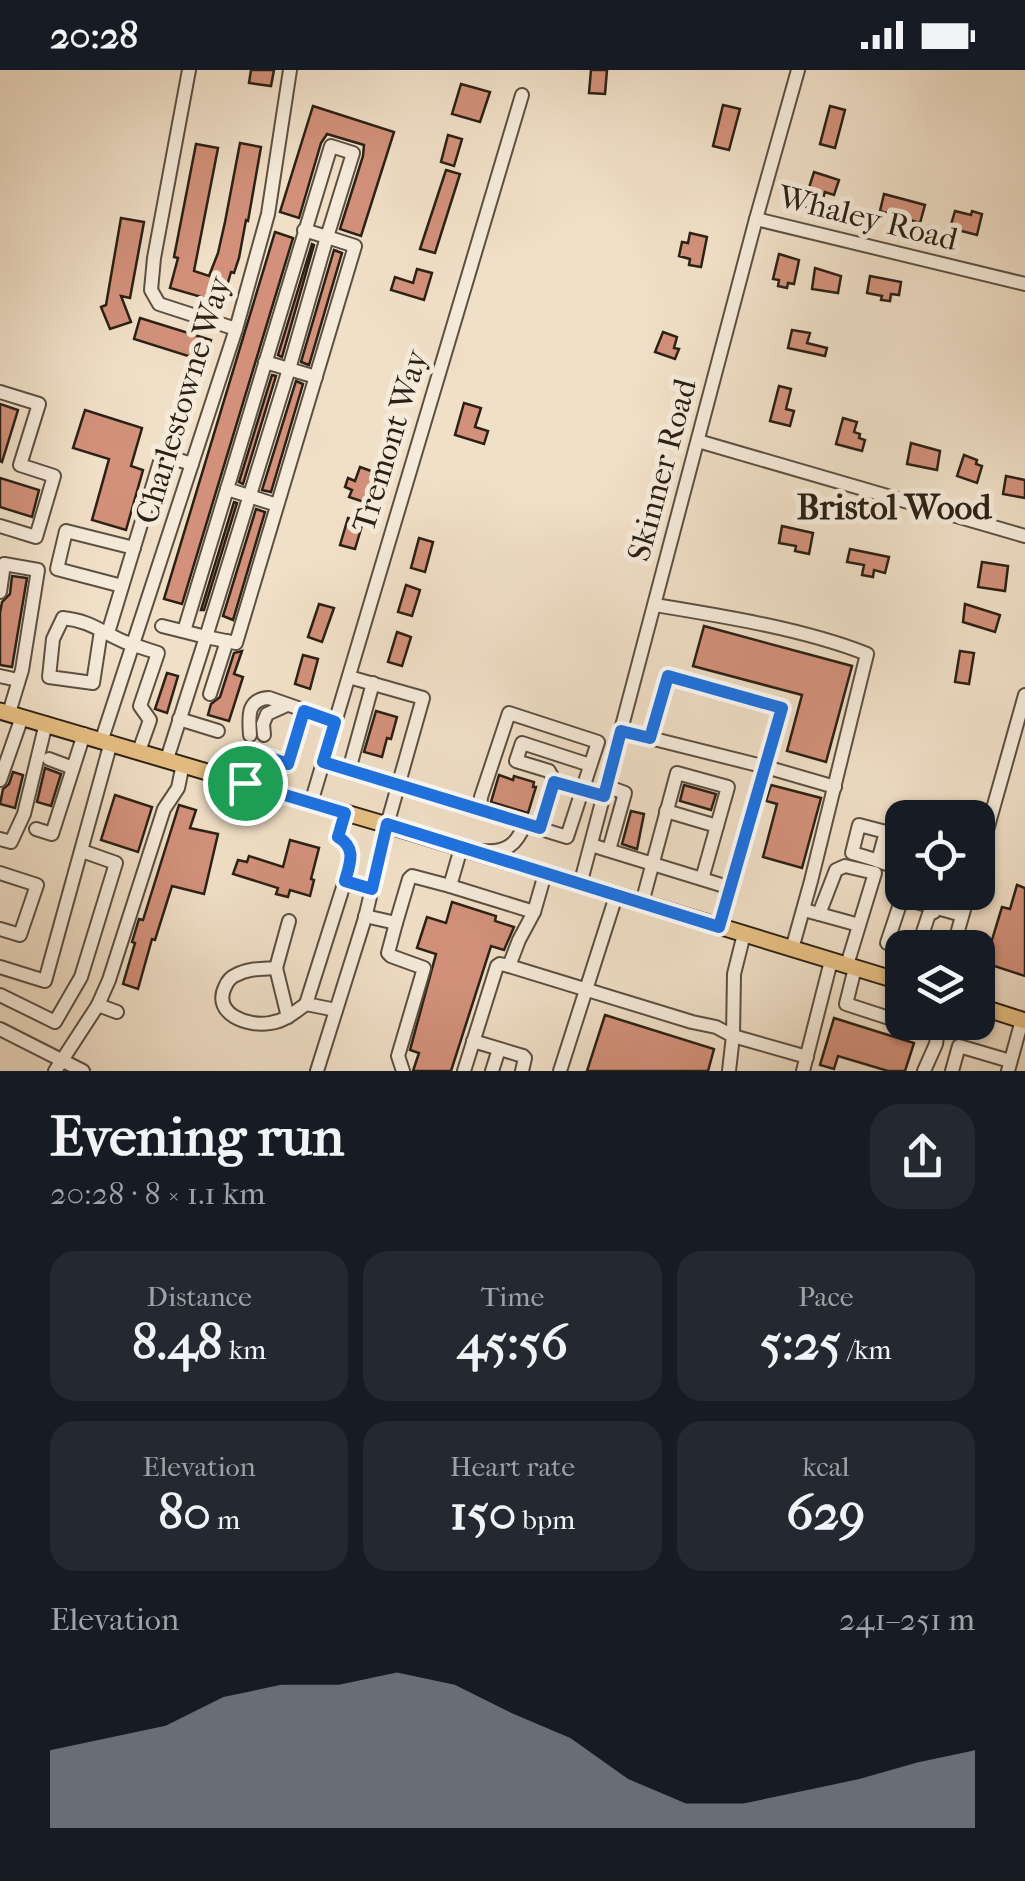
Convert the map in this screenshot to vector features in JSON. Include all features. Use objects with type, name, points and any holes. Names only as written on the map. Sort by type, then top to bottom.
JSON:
[{"type":"main road","points":[[10,714],[387,824],[885,977]]},
{"type":"main road","points":[[995,1012],[1023,1021]]},
{"type":"street","points":[[189,70],[151,290],[159,304],[236,330]]},
{"type":"street","name":"Charlestowne Way","points":[[45,981],[134,644],[236,330],[268,214],[290,70]]},
{"type":"street","name":"Skinner Road","points":[[580,885],[798,70]]},
{"type":"street","name":"Tremont Way","points":[[311,804],[522,95]]},
{"type":"street","points":[[58,1066],[98,1005],[109,980],[164,809],[178,788],[175,762],[179,718],[353,153],[342,149],[331,146],[184,632]]},
{"type":"street","name":"Whaley Road","points":[[756,219],[1025,284]]},
{"type":"street","points":[[162,626],[236,642],[355,246],[304,230]]},
{"type":"street","points":[[265,362],[316,377]]},
{"type":"street","points":[[0,392],[38,404],[20,466],[54,476],[36,537],[0,526]]},
{"type":"street","points":[[698,441],[1025,536]]},
{"type":"street","points":[[139,751],[150,720],[140,706],[158,653],[105,632],[94,624],[63,618],[53,640],[50,677],[93,683],[105,632],[122,586],[130,546],[162,455],[192,464]]},
{"type":"street","points":[[227,488],[277,504]]},
{"type":"street","points":[[122,586],[56,569],[66,531],[130,546]]},
{"type":"street","points":[[0,592],[4,564],[38,570],[1,780]]},
{"type":"street","points":[[655,605],[769,627],[866,654],[792,949]]},
{"type":"street","points":[[210,694],[227,641]]},
{"type":"street","points":[[0,676],[18,680]]},
{"type":"street","points":[[318,1071],[365,916],[423,698],[349,676]]},
{"type":"street","points":[[650,738],[668,676],[782,708],[719,927]]},
{"type":"street","points":[[350,770],[373,683]]},
{"type":"street","points":[[995,802],[1025,695]]},
{"type":"street","points":[[245,783],[267,714],[287,706],[335,722]]},
{"type":"street","points":[[257,741],[288,764],[304,711]]},
{"type":"street","points":[[179,718],[218,731]]},
{"type":"street","points":[[323,762],[524,824],[567,836],[594,745],[512,719],[480,810]]},
{"type":"street","points":[[0,839],[11,842],[24,814],[46,724]]},
{"type":"street","points":[[621,731],[835,786]]},
{"type":"street","points":[[36,830],[52,834],[84,734]]},
{"type":"street","points":[[540,828],[554,782],[549,772],[516,761],[522,743],[590,762]]},
{"type":"street","points":[[49,759],[73,768]]},
{"type":"street","points":[[642,904],[677,773],[728,787],[702,879]]},
{"type":"street","points":[[554,782],[582,790],[625,793],[609,850]]},
{"type":"street","points":[[0,824],[13,825],[30,788]]},
{"type":"street","points":[[666,810],[717,826]]},
{"type":"street","points":[[276,968],[234,975],[226,983],[221,1000],[224,1008],[242,1021],[270,1024],[306,1004],[352,857],[350,848],[338,837],[345,813]]},
{"type":"street","points":[[450,886],[463,848],[489,852],[509,848],[524,824]]},
{"type":"street","points":[[591,845],[731,888]]},
{"type":"street","points":[[0,996],[55,1022],[81,977],[116,863],[82,850]]},
{"type":"street","points":[[878,862],[885,864]]},
{"type":"street","points":[[464,1071],[500,964],[716,1026],[805,1064],[875,874],[844,866],[836,870],[819,914]]},
{"type":"street","points":[[0,872],[37,885],[20,935],[0,929]]},
{"type":"street","points":[[510,966],[518,940],[534,912],[545,874]]},
{"type":"street","points":[[403,1071],[398,1056],[424,968],[388,953],[408,879],[412,876],[534,912]]},
{"type":"street","points":[[345,881],[372,889]]},
{"type":"street","points":[[560,1071],[616,896]]},
{"type":"street","points":[[804,910],[859,925]]},
{"type":"street","points":[[904,910],[894,940],[915,947],[935,910],[962,915]]},
{"type":"street","points":[[928,930],[935,910]]},
{"type":"street","points":[[958,930],[964,910]]},
{"type":"street","points":[[365,916],[396,923]]},
{"type":"street","points":[[288,1017],[276,968],[289,921]]},
{"type":"street","points":[[729,1071],[734,974],[744,934]]},
{"type":"street","points":[[844,965],[846,1004],[885,1015]]},
{"type":"street","points":[[0,967],[45,981],[70,994]]},
{"type":"street","points":[[306,1004],[336,1010]]},
{"type":"street","points":[[98,1005],[117,1012]]},
{"type":"street","points":[[952,1071],[959,1046],[1009,1066],[1023,1021]]},
{"type":"street","points":[[0,1030],[58,1066],[83,1071]]},
{"type":"street","points":[[924,1071],[926,1040]]},
{"type":"street","points":[[924,1071],[937,1040]]},
{"type":"street","points":[[474,1041],[523,1056],[526,1058],[522,1071]]},
{"type":"street","points":[[492,1071],[499,1048]]},
{"type":"building","points":[[251,70],[274,70],[271,86],[249,83]]},
{"type":"building","points":[[591,70],[607,70],[605,94],[589,93]]},
{"type":"building","points":[[461,84],[490,92],[480,122],[452,114]]},
{"type":"building","points":[[723,105],[740,109],[729,150],[713,146]]},
{"type":"building","points":[[313,106],[394,132],[361,236],[340,229],[364,145],[327,134],[299,218],[280,212]]},
{"type":"building","points":[[830,106],[845,110],[835,148],[820,144]]},
{"type":"building","points":[[448,135],[462,139],[454,166],[441,162]]},
{"type":"building","points":[[240,143],[261,147],[239,258],[222,303],[170,288],[196,144],[218,148],[194,271],[209,276],[218,253]]},
{"type":"building","points":[[446,170],[460,174],[435,253],[420,249]]},
{"type":"building","points":[[814,172],[839,180],[834,195],[825,192],[819,211],[803,206]]},
{"type":"building","points":[[884,194],[925,205],[920,223],[880,211]]},
{"type":"building","points":[[955,211],[982,214],[977,235],[950,228]]},
{"type":"building","points":[[121,218],[144,222],[130,298],[121,296],[131,322],[110,329],[101,307],[106,305]]},
{"type":"building","points":[[275,232],[293,238],[182,604],[164,599]]},
{"type":"building","points":[[690,233],[707,237],[701,267],[689,265],[690,259],[679,256],[682,242],[688,243]]},
{"type":"building","points":[[314,245],[282,357],[278,355]]},
{"type":"building","points":[[334,250],[342,253],[309,365],[301,362]]},
{"type":"building","points":[[779,254],[799,260],[794,284],[788,283],[787,288],[778,286],[779,280],[773,279]]},
{"type":"building","points":[[815,268],[841,276],[838,293],[812,289]]},
{"type":"building","points":[[417,269],[432,273],[424,300],[391,290],[395,277],[413,283]]},
{"type":"building","points":[[870,276],[901,282],[899,295],[891,294],[890,301],[867,293]]},
{"type":"building","points":[[140,318],[211,340],[204,361],[134,339]]},
{"type":"building","points":[[792,330],[810,333],[807,343],[827,348],[825,356],[788,348]]},
{"type":"building","points":[[663,332],[677,337],[674,348],[679,349],[675,359],[655,352]]},
{"type":"building","points":[[272,375],[276,376],[243,484],[239,482]]},
{"type":"building","points":[[296,381],[303,384],[271,492],[262,490]]},
{"type":"building","points":[[779,386],[791,389],[786,409],[794,411],[790,426],[770,421]]},
{"type":"building","points":[[464,403],[481,408],[475,427],[488,431],[484,444],[455,435]]},
{"type":"building","points":[[0,404],[18,410],[2,462],[0,461]]},
{"type":"building","points":[[85,410],[142,428],[131,466],[143,470],[126,530],[92,520],[109,459],[73,448]]},
{"type":"building","points":[[843,418],[857,422],[854,432],[865,440],[862,451],[836,444]]},
{"type":"building","points":[[911,443],[940,451],[937,470],[907,464]]},
{"type":"building","points":[[964,455],[982,466],[977,483],[957,476]]},
{"type":"building","points":[[360,467],[374,472],[364,502],[349,497],[352,490],[345,487],[348,478],[355,481]]},
{"type":"building","points":[[1006,476],[1025,480],[1025,498],[1003,494]]},
{"type":"building","points":[[0,478],[39,490],[32,517],[0,507]]},
{"type":"building","points":[[234,502],[237,503],[201,610]]},
{"type":"building","points":[[256,509],[265,512],[233,620],[223,616]]},
{"type":"building","points":[[348,518],[363,522],[355,549],[340,545]]},
{"type":"building","points":[[782,526],[813,533],[809,554],[795,551],[796,546],[779,543]]},
{"type":"building","points":[[419,538],[433,542],[425,572],[411,568]]},
{"type":"building","points":[[850,549],[889,557],[885,573],[874,570],[873,577],[862,575],[864,565],[847,562]]},
{"type":"building","points":[[982,562],[1008,566],[1005,591],[978,587]]},
{"type":"building","points":[[12,576],[27,578],[12,667],[0,665],[0,613],[2,602],[10,594]]},
{"type":"building","points":[[406,585],[420,590],[412,616],[398,612]]},
{"type":"building","points":[[319,604],[334,608],[322,642],[308,637]]},
{"type":"building","points":[[965,604],[1000,615],[995,632],[963,622]]},
{"type":"building","points":[[704,626],[852,666],[826,762],[787,751],[802,695],[693,666]]},
{"type":"building","points":[[397,632],[411,637],[402,666],[388,662]]},
{"type":"building","points":[[242,651],[234,674],[243,677],[229,721],[208,715],[211,704],[220,697],[234,653]]},
{"type":"building","points":[[960,651],[974,653],[969,684],[955,682]]},
{"type":"building","points":[[303,655],[318,659],[310,689],[295,684]]},
{"type":"building","points":[[167,673],[178,676],[167,713],[155,709]]},
{"type":"building","points":[[376,711],[397,717],[382,757],[364,752]]},
{"type":"building","points":[[45,768],[61,774],[51,806],[37,802]]},
{"type":"building","points":[[13,772],[23,775],[15,808],[0,804]]},
{"type":"building","points":[[499,775],[534,782],[528,813],[491,802]]},
{"type":"building","points":[[684,785],[716,794],[711,810],[680,801]]},
{"type":"building","points":[[771,785],[821,798],[802,868],[763,857],[777,804],[766,801]]},
{"type":"building","points":[[115,795],[152,807],[138,852],[101,840]]},
{"type":"building","points":[[179,805],[196,810],[190,828],[218,834],[204,894],[172,886],[138,989],[123,984],[135,943],[132,942],[139,919],[143,920]]},
{"type":"building","points":[[631,811],[644,814],[637,849],[622,844]]},
{"type":"building","points":[[290,840],[319,848],[310,896],[290,890],[288,897],[276,894],[278,888],[233,874],[238,860],[247,862],[249,856],[283,867]]},
{"type":"building","points":[[1017,885],[1025,888],[1025,976],[995,966],[995,930],[1002,907],[1010,909]]},
{"type":"building","points":[[452,902],[496,916],[495,921],[514,927],[504,950],[491,946],[451,1071],[413,1071],[419,1053],[410,1050],[436,954],[417,948],[427,917],[446,923]]},
{"type":"building","points":[[605,1015],[714,1049],[708,1071],[587,1071]]},
{"type":"building","points":[[834,1018],[885,1034],[885,1040],[914,1043],[905,1071],[888,1071],[838,1056],[834,1069],[820,1065]]},
{"type":"district","name":"Bristol Wood","points":[[894,507]]},
{"type":"route","points":[[668,676],[782,708],[719,927],[387,824],[372,889],[364,887],[345,881],[352,857],[350,848],[338,837],[345,813],[245,783],[256,753],[288,764],[304,711],[335,722],[323,762],[540,828],[554,782],[604,796],[621,731],[650,738],[668,676]]}]
